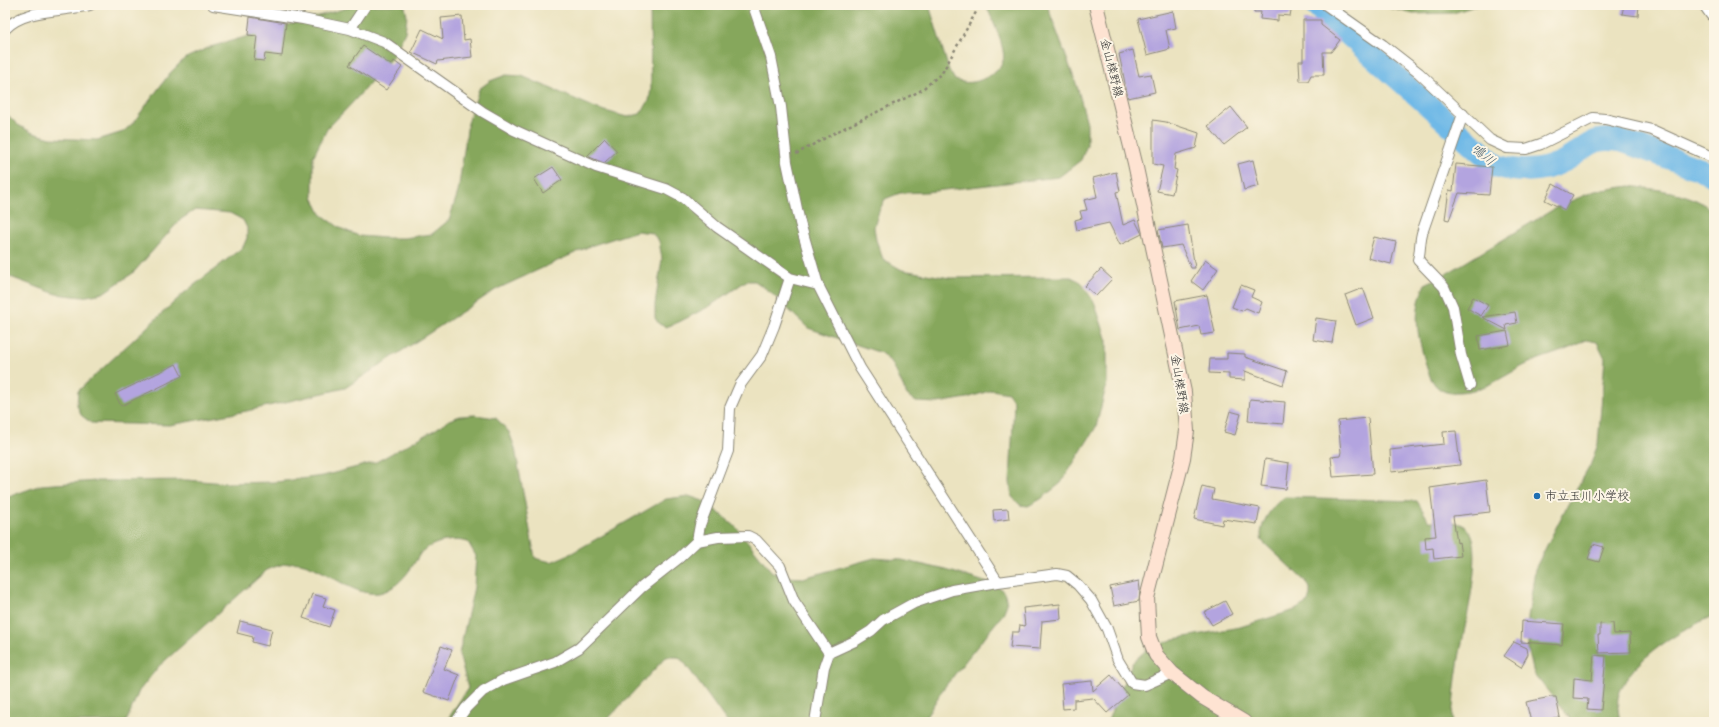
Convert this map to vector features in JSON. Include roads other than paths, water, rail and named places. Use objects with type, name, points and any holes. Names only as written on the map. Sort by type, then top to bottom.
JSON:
[{"type":"main road","name":"金山檪野線","points":[[1096,5],[1135,164],[1184,392],[1187,431],[1183,458],[1147,598],[1149,636],[1156,655],[1172,673],[1202,697],[1244,722]]},
{"type":"street","points":[[5,29],[11,23],[34,15],[90,5]]},
{"type":"street","points":[[213,5],[303,19],[350,29],[384,42],[483,112],[514,130],[596,167],[666,189],[683,198],[717,227],[790,278],[818,285]]},
{"type":"street","points":[[350,29],[366,5]]},
{"type":"street","points":[[753,5],[771,57],[781,107],[786,159],[800,222],[818,285],[860,368],[998,582]]},
{"type":"street","points":[[1326,5],[1395,54],[1419,74],[1490,140],[1507,148],[1526,149],[1541,144],[1593,118],[1605,119],[1652,130],[1714,158]]},
{"type":"street","points":[[1704,5],[1711,15],[1714,16]]},
{"type":"street","points":[[1463,114],[1422,230],[1419,242],[1420,253],[1418,260],[1444,287],[1452,307],[1461,355],[1470,385]]},
{"type":"street","points":[[697,541],[700,525],[728,451],[730,408],[740,385],[762,355],[790,278]]},
{"type":"street","points":[[456,722],[466,708],[483,691],[503,680],[555,662],[579,648],[642,587],[679,558],[697,541],[718,537],[748,536],[756,540],[780,566],[794,601],[810,626],[821,638],[829,653]]},
{"type":"street","points":[[815,722],[824,667],[829,653],[855,641],[871,631],[883,620],[914,604],[952,590],[998,582],[1057,574],[1067,576],[1078,585],[1091,600],[1107,629],[1118,660],[1132,683],[1145,685],[1172,673]]},
{"type":"waterway","name":"鳴川","points":[[1315,5],[1497,166],[1514,170],[1541,169],[1566,160],[1591,143],[1612,140],[1622,141],[1705,171],[1714,176]]},
{"type":"place","name":"市立玉川小学校","points":[[1537,496]]}]
